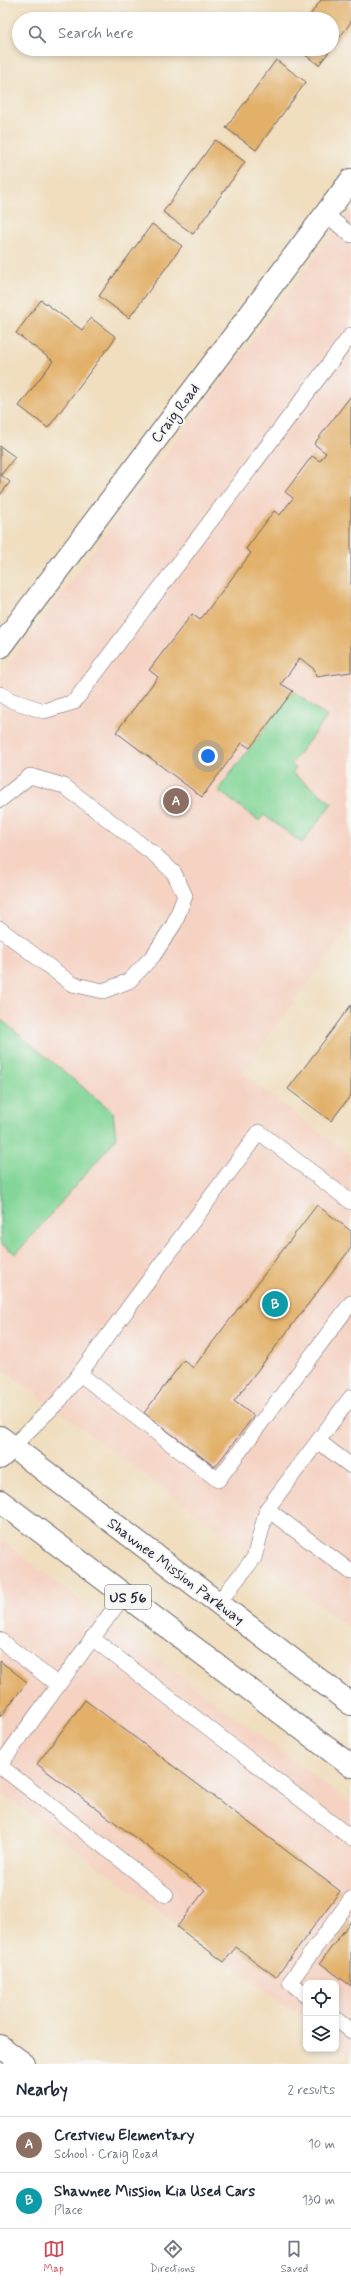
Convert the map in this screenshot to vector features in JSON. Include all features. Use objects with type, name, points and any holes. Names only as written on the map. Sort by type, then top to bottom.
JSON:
[{"type":"main road","name":"Craig Road","points":[[0,646],[351,180]]},
{"type":"main road","name":"Shawnee Mission Parkway","points":[[4,1447],[218,1603],[351,1704]]},
{"type":"main road","name":"US 56","points":[[0,1501],[351,1766]]},
{"type":"main road","points":[[0,2046],[24,2064]]},
{"type":"lane","points":[[325,214],[351,234]]},
{"type":"lane","points":[[0,694],[10,700],[44,712],[74,702],[351,335]]},
{"type":"lane","points":[[0,800],[30,776],[64,786],[155,854],[174,873],[185,896],[174,924],[153,956],[129,981],[103,991],[72,984],[0,929]]},
{"type":"lane","points":[[4,1447],[60,1400],[259,1132],[351,1202]]},
{"type":"lane","points":[[80,1374],[218,1480],[351,1303]]},
{"type":"lane","points":[[218,1603],[254,1558],[267,1509],[351,1397]]},
{"type":"lane","points":[[318,1441],[351,1466]]},
{"type":"lane","points":[[267,1509],[351,1572]]},
{"type":"lane","points":[[124,1595],[0,1766],[166,1895]]},
{"type":"lane","points":[[92,1638],[351,1838]]},
{"type":"lane","points":[[0,1640],[58,1684]]},
{"type":"lane","points":[[303,1993],[290,1982],[351,1899]]},
{"type":"lane","points":[[339,2021],[351,2031]]},
{"type":"shaded area","points":[[351,209],[351,924],[242,1073],[351,1156],[351,1629],[0,1367],[0,678],[12,659]]},
{"type":"shaded area","points":[[0,1540],[351,1804],[351,2056],[339,2046],[339,1980],[303,1980],[303,2020],[0,1792]]},
{"type":"green space","points":[[293,691],[327,717],[291,764],[296,768],[292,773],[332,803],[302,843],[264,815],[259,821],[218,790]]},
{"type":"green space","points":[[0,1019],[113,1112],[116,1139],[16,1254],[0,1243]]},
{"type":"building","points":[[321,0],[351,0],[351,22],[339,38],[339,12],[312,12]]},
{"type":"building","points":[[307,56],[326,56],[319,65]]},
{"type":"building","points":[[276,60],[306,82],[256,150],[226,128]]},
{"type":"building","points":[[215,140],[245,162],[193,234],[163,212]]},
{"type":"building","points":[[152,224],[182,246],[129,318],[99,296]]},
{"type":"building","points":[[41,300],[82,330],[91,318],[116,337],[48,428],[19,406],[53,361],[16,333]]},
{"type":"building","points":[[351,396],[351,672],[316,677],[315,670],[300,658],[281,684],[293,691],[250,748],[242,743],[202,797],[116,732],[158,677],[149,670],[192,614],[200,620],[251,553],[246,549],[274,511],[280,515],[293,498],[285,492],[312,456],[320,461],[326,453],[314,444]]},
{"type":"building","points":[[0,446],[15,457],[1,475],[10,482],[0,495]]},
{"type":"building","points":[[351,1005],[351,1095],[331,1121],[288,1089]]},
{"type":"building","points":[[317,1205],[351,1231],[351,1248],[234,1401],[254,1416],[215,1467],[144,1413],[184,1360],[193,1368]]},
{"type":"building","points":[[0,1661],[27,1682],[0,1717]]},
{"type":"building","points":[[85,1700],[340,1891],[276,1977],[236,1947],[224,1962],[177,1927],[205,1890],[37,1764]]},
{"type":"building","points":[[351,1921],[351,1986],[320,1963]]},
{"type":"place","name":"Crestview Elementary","points":[[176,801]]},
{"type":"place","name":"Shawnee Mission Kia Used Cars","points":[[275,1304]]}]
